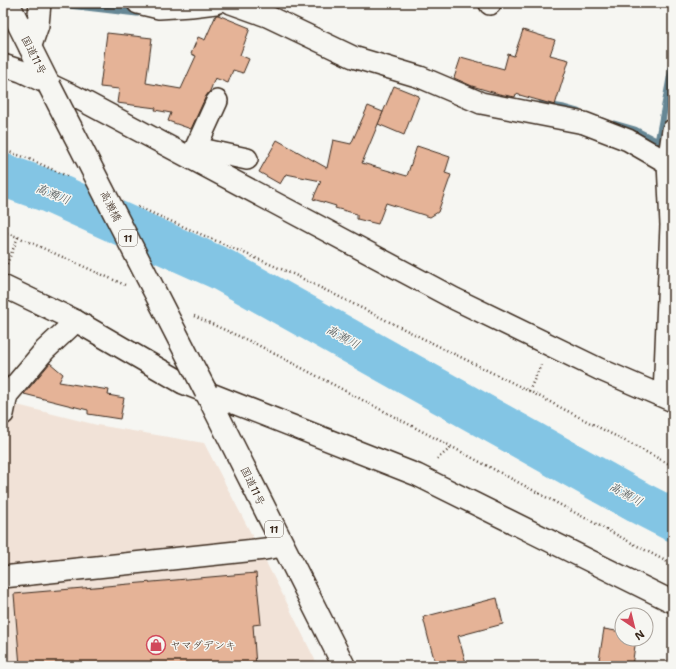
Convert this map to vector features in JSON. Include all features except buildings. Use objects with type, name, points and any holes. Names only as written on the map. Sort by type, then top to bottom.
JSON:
[{"type":"highway","name":"国道11号","points":[[8,3],[49,85]]},
{"type":"highway","name":"高瀬橋","points":[[49,85],[206,392]]},
{"type":"highway","name":"国道11号","points":[[206,392],[344,666]]},
{"type":"street","points":[[30,48],[38,25],[40,3]]},
{"type":"street","points":[[138,3],[159,8],[216,3]]},
{"type":"street","points":[[231,3],[267,16],[354,57],[420,77],[481,103],[584,124],[628,140],[668,163]]},
{"type":"street","points":[[3,65],[22,71],[193,153],[455,299],[599,369],[669,399],[672,225],[668,163],[673,130]]},
{"type":"street","points":[[193,153],[217,100]]},
{"type":"street","points":[[193,153],[247,159]]},
{"type":"street","points":[[3,286],[76,321],[183,383],[417,475],[673,602]]},
{"type":"street","points":[[3,414],[7,395],[45,350],[76,321]]},
{"type":"street","points":[[3,577],[283,546]]},
{"type":"path","points":[[3,150],[27,158],[70,177]]},
{"type":"path","points":[[135,206],[295,275],[529,391],[673,466]]},
{"type":"path","points":[[3,232],[18,237],[126,286]]},
{"type":"path","points":[[6,265],[18,237]]},
{"type":"path","points":[[191,315],[256,344],[673,565]]},
{"type":"path","points":[[529,391],[551,345]]},
{"type":"shaded area","points":[[13,404],[97,425],[204,443],[318,666],[3,666],[3,454]]},
{"type":"waterway","points":[[52,3],[137,13]]},
{"type":"waterway","points":[[614,124],[635,130],[658,142],[672,68],[673,48]]},
{"type":"waterway","points":[[541,104],[578,112]]},
{"type":"waterway","name":"高瀬川","points":[[3,175],[48,191],[221,269],[638,502],[673,520]]},
{"type":"place","name":"ヤマダデンキ","points":[[156,645]]}]
